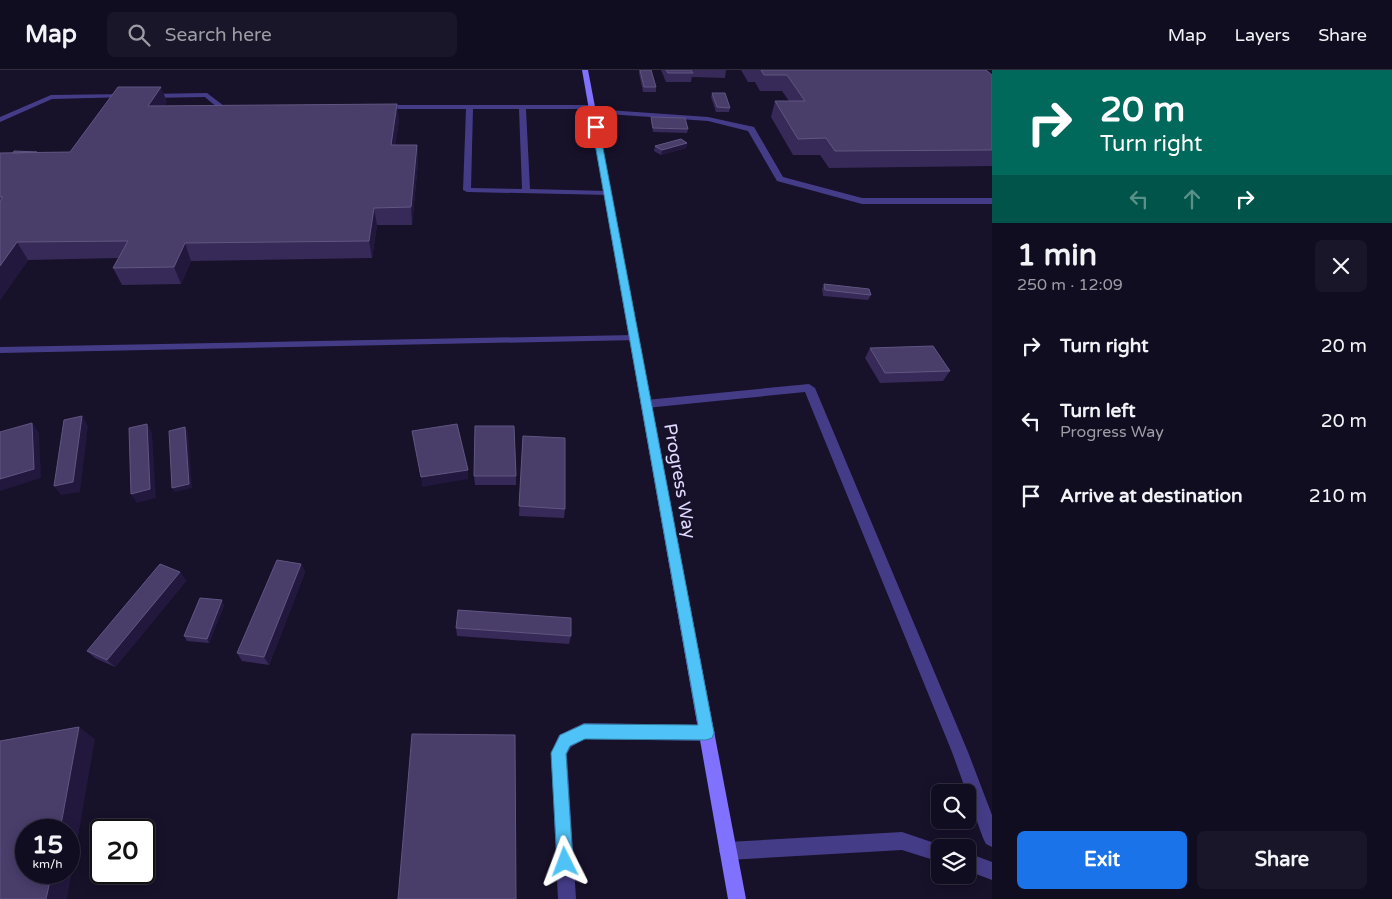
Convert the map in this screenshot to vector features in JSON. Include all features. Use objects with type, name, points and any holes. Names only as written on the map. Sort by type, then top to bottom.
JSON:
[{"type":"street","name":"Progress Way","points":[[585,70],[737,899]]},
{"type":"lane","points":[[0,120],[51,97],[207,95],[222,108],[242,108]]},
{"type":"lane","points":[[377,107],[592,109],[708,119],[751,129],[780,179],[862,201],[992,201]]},
{"type":"lane","points":[[470,107],[467,190],[608,193]]},
{"type":"lane","points":[[522,107],[526,191]]},
{"type":"lane","points":[[0,350],[634,338]]},
{"type":"lane","points":[[646,404],[809,388],[960,752],[992,838]]},
{"type":"lane","points":[[567,899],[559,753],[565,740],[584,731],[706,733]]},
{"type":"lane","points":[[728,851],[902,841],[931,850]]},
{"type":"lane","points":[[976,865],[992,872]]},
{"type":"building","points":[[640,70],[651,70],[656,87],[644,87]]},
{"type":"building","points":[[666,70],[691,70],[693,73],[668,73]]},
{"type":"building","points":[[761,70],[986,70],[992,75],[992,150],[835,151],[826,138],[798,139],[775,101],[805,101],[787,75],[764,75]]},
{"type":"building","points":[[118,87],[161,87],[148,106],[397,104],[391,145],[417,145],[411,207],[374,208],[369,241],[185,243],[174,267],[113,268],[128,241],[17,242],[0,266],[0,201],[3,197],[0,197],[0,153],[70,152]]},
{"type":"building","points":[[712,93],[725,93],[730,108],[717,107]]},
{"type":"building","points":[[651,117],[685,118],[688,129],[653,128]]},
{"type":"building","points":[[681,139],[687,143],[662,150],[655,146]]},
{"type":"building","points":[[14,151],[37,152],[13,153]]},
{"type":"building","points":[[824,284],[869,289],[871,295],[825,290]]},
{"type":"building","points":[[933,346],[950,371],[885,373],[870,348]]},
{"type":"building","points":[[82,416],[73,482],[54,486],[64,420]]},
{"type":"building","points":[[32,423],[34,469],[0,479],[0,432]]},
{"type":"building","points":[[147,424],[150,489],[131,494],[129,428]]},
{"type":"building","points":[[457,424],[468,470],[421,477],[412,431]]},
{"type":"building","points":[[475,426],[514,426],[516,476],[474,476]]},
{"type":"building","points":[[185,427],[189,484],[172,488],[169,431]]},
{"type":"building","points":[[523,436],[565,438],[565,509],[519,506]]},
{"type":"building","points":[[277,560],[301,564],[264,657],[237,653]]},
{"type":"building","points":[[160,564],[180,572],[107,660],[87,651]]},
{"type":"building","points":[[200,598],[222,600],[207,639],[184,636]]},
{"type":"building","points":[[458,610],[571,618],[571,636],[456,628]]},
{"type":"building","points":[[79,727],[62,819],[15,819],[15,884],[49,884],[46,899],[0,899],[0,741]]},
{"type":"building","points":[[412,734],[515,735],[516,899],[398,899]]},
{"type":"route","points":[[565,862],[559,753],[565,740],[584,731],[706,733],[596,127]]}]
